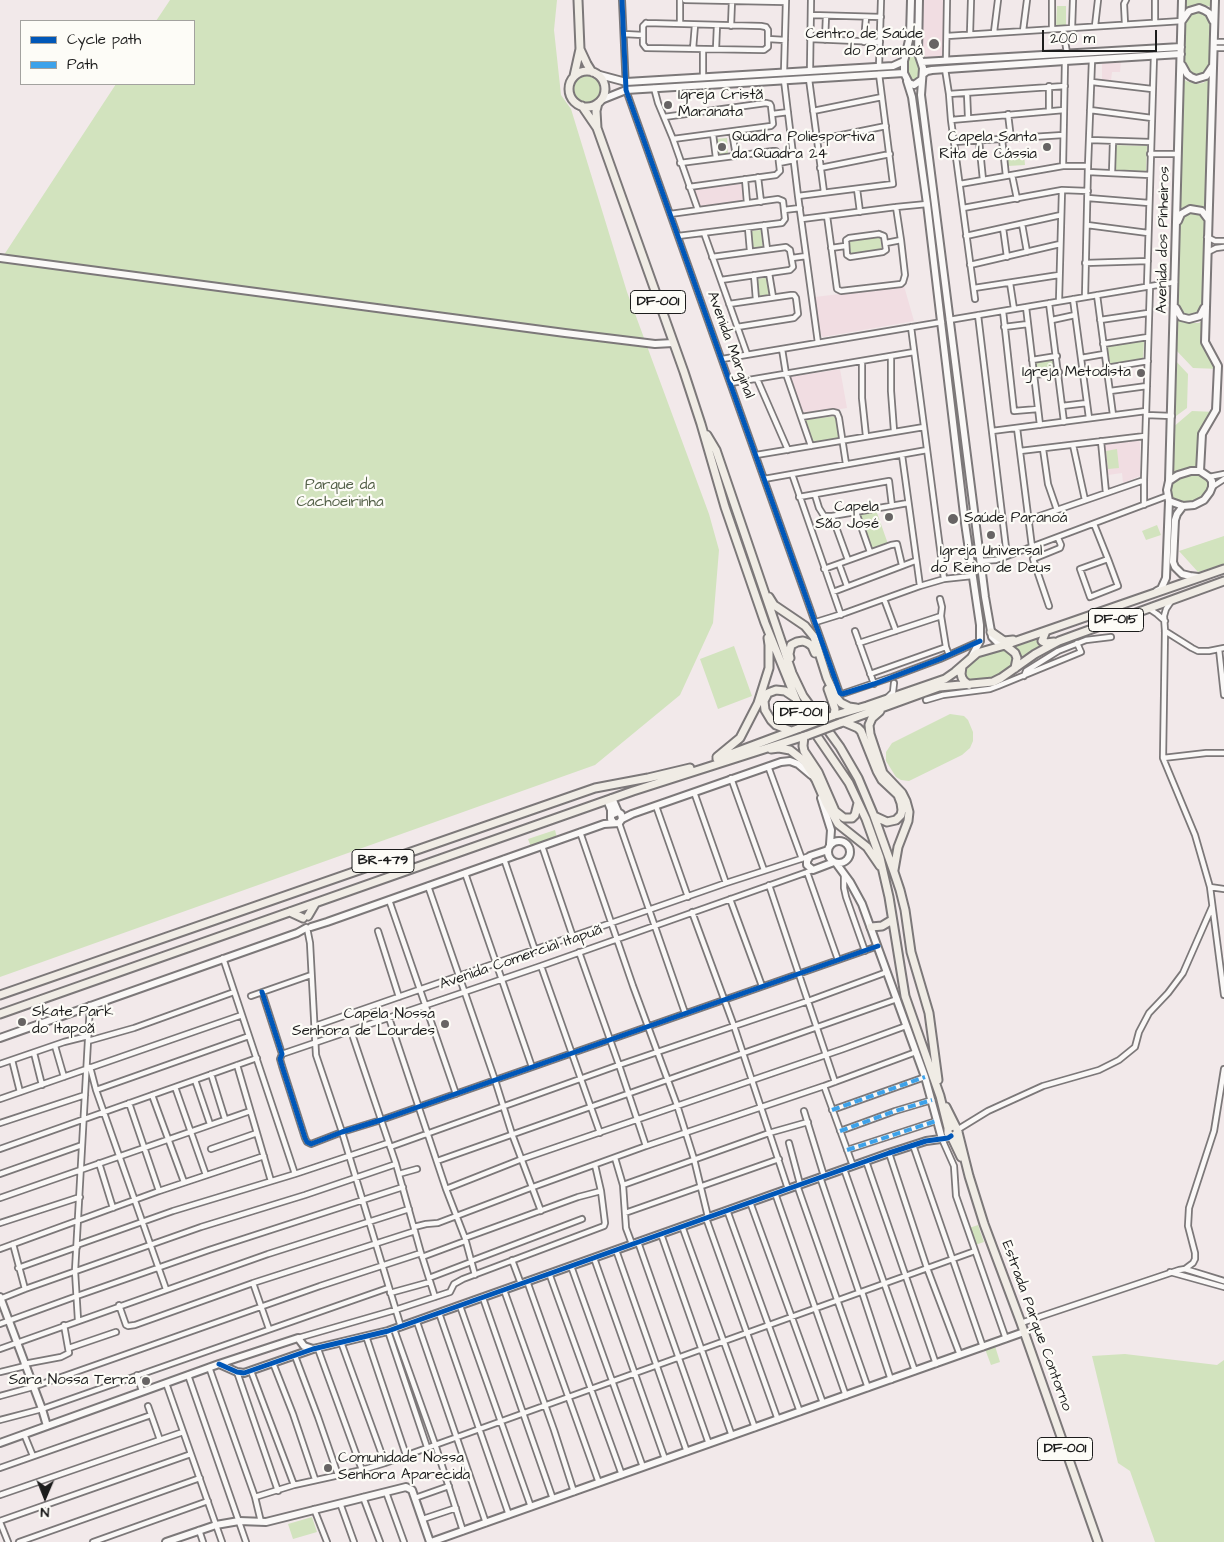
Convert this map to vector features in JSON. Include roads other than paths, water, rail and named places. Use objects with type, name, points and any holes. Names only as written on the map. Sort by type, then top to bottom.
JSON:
[{"type":"main road","name":"DF-001","points":[[578,0],[580,49],[574,76],[569,87],[570,96],[582,106],[597,128],[701,424],[725,507],[765,623],[802,714],[849,783],[866,819],[883,870],[892,920]]},
{"type":"main road","name":"DF-001","points":[[580,49],[586,64],[601,78],[605,89],[596,110],[597,128]]},
{"type":"main road","points":[[574,76],[580,73],[594,73]]},
{"type":"main road","points":[[582,106],[588,107],[600,101]]},
{"type":"main road","name":"DF-001","points":[[701,424],[716,450],[792,673],[804,696],[858,778],[874,816]]},
{"type":"main road","name":"DF-015","points":[[833,715],[919,689],[945,679],[972,656],[988,649],[1046,631],[1224,568]]},
{"type":"main road","name":"DF-015","points":[[842,723],[939,688],[966,687],[993,682],[1035,654],[1059,641],[1224,581]]},
{"type":"main road","points":[[762,586],[774,605],[817,636],[827,678],[841,703],[849,707],[863,707]]},
{"type":"main road","points":[[710,762],[740,738],[758,703],[766,682],[770,659],[765,623]]},
{"type":"main road","points":[[991,632],[1001,639],[1011,641],[1046,631]]},
{"type":"main road","points":[[1046,631],[1042,639],[1043,643],[1059,641]]},
{"type":"main road","points":[[792,673],[789,654],[791,645],[803,641],[808,643],[812,646],[835,709],[833,715]]},
{"type":"main road","points":[[1005,645],[1015,653],[1017,658],[1015,668]]},
{"type":"main road","points":[[963,665],[961,674],[966,687]]},
{"type":"main road","points":[[791,731],[776,725],[771,720],[765,710],[764,701],[768,693],[776,690],[785,691],[794,697]]},
{"type":"main road","points":[[894,872],[898,847],[908,821],[908,812],[902,793],[883,772],[869,729],[872,718],[898,702]]},
{"type":"main road","name":"BR-479","points":[[0,995],[595,788],[666,774],[710,762],[833,715]]},
{"type":"main road","points":[[858,802],[857,810],[852,818],[844,818],[835,811],[818,772],[804,751],[803,746],[806,735],[842,723],[858,728],[882,780],[898,795],[901,803],[901,815],[896,820],[887,822],[874,816]]},
{"type":"main road","name":"BR-479","points":[[0,1014],[610,799],[806,735]]},
{"type":"main road","points":[[758,750],[779,748],[790,750],[804,761],[816,780],[838,824],[868,848],[883,870]]},
{"type":"main road","points":[[874,816],[900,890],[905,910],[911,952],[929,1013],[939,1093]]},
{"type":"main road","points":[[399,855],[408,860],[406,871]]},
{"type":"main road","points":[[289,912],[292,912],[308,925],[315,903]]},
{"type":"main road","points":[[871,927],[882,926],[892,920]]},
{"type":"main road","name":"Estrada Parque Contorno","points":[[892,920],[905,996],[939,1093],[956,1131],[984,1224],[1098,1542]]},
{"type":"main road","points":[[138,947],[138,956],[146,962]]},
{"type":"main road","name":"Estrada Parque Contorno","points":[[939,1093],[948,1128]]},
{"type":"main road","name":"DF-001","points":[[948,1128],[948,1133],[956,1131]]},
{"type":"street","name":"Avenida Marginal","points":[[622,0],[626,90],[816,622],[817,636],[840,693],[874,684]]},
{"type":"street","points":[[680,0],[680,24]]},
{"type":"street","points":[[684,0],[786,1],[784,72]]},
{"type":"street","points":[[810,71],[811,0]]},
{"type":"street","points":[[798,196],[893,184],[880,70],[881,0]]},
{"type":"street","points":[[911,0],[910,36],[905,57],[905,76],[912,97],[927,204],[958,472],[980,625],[980,641],[972,656]]},
{"type":"street","points":[[919,0],[918,53],[922,62],[921,95],[968,471],[992,637],[998,643],[1005,645]]},
{"type":"street","points":[[946,60],[947,0]]},
{"type":"street","points":[[970,34],[971,0]]},
{"type":"street","points":[[994,32],[998,0]]},
{"type":"street","points":[[1023,31],[1027,0]]},
{"type":"street","points":[[1052,0],[1052,28]]},
{"type":"street","points":[[1072,28],[1073,0]]},
{"type":"street","points":[[1095,26],[1098,0]]},
{"type":"street","points":[[1125,24],[1124,4],[1126,0]]},
{"type":"street","points":[[1155,0],[1155,22]]},
{"type":"street","name":"Avenida dos Pinheiros","points":[[1169,481],[1182,0]]},
{"type":"street","points":[[1200,471],[1202,434],[1216,410],[1218,366],[1205,342],[1215,0]]},
{"type":"street","points":[[731,26],[732,1]]},
{"type":"street","points":[[946,36],[1182,21],[1194,8],[1199,8],[1209,13],[1214,25]]},
{"type":"street","points":[[811,15],[881,17]]},
{"type":"street","points":[[825,40],[826,16]]},
{"type":"street","points":[[864,42],[866,17]]},
{"type":"street","points":[[646,23],[695,24],[766,27],[768,30],[768,47],[764,50],[646,48],[643,44],[643,26],[646,23]]},
{"type":"street","points":[[693,49],[695,24]]},
{"type":"street","points":[[716,49],[718,25]]},
{"type":"street","points":[[1063,29],[1066,53]]},
{"type":"street","points":[[624,34],[643,35]]},
{"type":"street","points":[[768,39],[785,40]]},
{"type":"street","points":[[810,39],[880,42]]},
{"type":"street","points":[[1214,45],[1224,42]]},
{"type":"street","points":[[1214,45],[1224,48]]},
{"type":"street","points":[[922,62],[1181,47]]},
{"type":"street","points":[[703,49],[703,77]]},
{"type":"street","points":[[1112,50],[1110,56],[1113,58]]},
{"type":"street","points":[[600,101],[626,90],[851,76],[893,66],[911,51],[918,53]]},
{"type":"street","points":[[1096,59],[1104,57],[1104,53],[1099,51]]},
{"type":"street","points":[[594,73],[626,82],[851,68],[880,70],[905,76],[914,85],[927,71],[1065,60],[1181,54]]},
{"type":"street","points":[[1144,505],[1148,361],[1150,142],[1154,55]]},
{"type":"street","points":[[1000,57],[998,62],[1001,65]]},
{"type":"street","points":[[989,58],[992,62],[990,66]]},
{"type":"street","points":[[1086,297],[1085,263],[1090,110],[1096,59]]},
{"type":"street","points":[[1063,166],[1065,60]]},
{"type":"street","points":[[1181,62],[1186,74],[1196,79],[1206,76],[1214,64]]},
{"type":"street","points":[[851,68],[847,73],[851,76]]},
{"type":"street","points":[[839,69],[843,74],[840,77]]},
{"type":"street","points":[[946,69],[950,120],[975,299]]},
{"type":"street","points":[[731,75],[727,80],[732,83]]},
{"type":"street","points":[[719,76],[722,80],[720,84]]},
{"type":"street","points":[[809,79],[824,192]]},
{"type":"street","points":[[784,80],[818,343]]},
{"type":"street","points":[[1092,82],[1152,88]]},
{"type":"street","points":[[1049,86],[1049,111]]},
{"type":"street","points":[[949,94],[1065,86]]},
{"type":"street","points":[[654,88],[698,210]]},
{"type":"street","points":[[967,93],[968,118]]},
{"type":"street","points":[[813,111],[882,97]]},
{"type":"street","points":[[664,117],[770,104],[773,114],[773,125],[673,140]]},
{"type":"street","points":[[950,120],[1064,110]]},
{"type":"street","points":[[1090,110],[1152,118]]},
{"type":"street","points":[[773,114],[788,112]]},
{"type":"street","points":[[1008,114],[1011,139]]},
{"type":"street","points":[[817,140],[886,126]]},
{"type":"street","points":[[732,132],[736,156]]},
{"type":"street","points":[[713,134],[716,158]]},
{"type":"street","points":[[954,142],[1063,135]]},
{"type":"street","points":[[979,140],[983,180]]},
{"type":"street","points":[[1002,140],[1009,176],[1017,199]]},
{"type":"street","points":[[1090,140],[1150,142]]},
{"type":"street","points":[[1112,173],[1113,141]]},
{"type":"street","points":[[680,163],[776,151],[780,173],[776,175],[689,187]]},
{"type":"street","points":[[820,168],[890,154]]},
{"type":"street","points":[[1150,154],[1178,154]]},
{"type":"street","points":[[779,162],[794,160]]},
{"type":"street","points":[[960,184],[1063,166],[1112,173],[1150,175]]},
{"type":"street","points":[[758,177],[761,202]]},
{"type":"street","points":[[745,179],[747,203]]},
{"type":"street","points":[[923,181],[926,185],[932,183]]},
{"type":"street","points":[[857,189],[860,212]]},
{"type":"street","points":[[963,205],[1017,199],[1062,190],[1088,191]]},
{"type":"street","points":[[1059,301],[1062,190]]},
{"type":"street","points":[[1088,198],[1149,203]]},
{"type":"street","points":[[670,214],[778,199],[783,201],[785,221],[748,228],[678,236]]},
{"type":"street","points":[[802,219],[927,204]]},
{"type":"street","points":[[827,216],[837,289],[841,291],[903,282],[905,274],[902,240],[896,207]]},
{"type":"street","points":[[784,210],[800,208]]},
{"type":"street","points":[[1177,225],[1181,214],[1190,209],[1196,209],[1204,214],[1208,218],[1208,224]]},
{"type":"street","points":[[928,213],[935,210]]},
{"type":"street","points":[[966,236],[1061,215]]},
{"type":"street","points":[[1022,224],[1027,252]]},
{"type":"street","points":[[764,225],[767,249]]},
{"type":"street","points":[[1087,225],[1148,232]]},
{"type":"street","points":[[748,228],[750,251]]},
{"type":"street","points":[[1003,228],[1007,256]]},
{"type":"street","points":[[704,233],[747,354]]},
{"type":"street","points":[[884,234],[886,249],[883,252],[850,256],[847,255],[845,246],[846,240],[849,238],[884,234]]},
{"type":"street","points":[[1207,237],[1215,241],[1224,241]]},
{"type":"street","points":[[886,243],[902,240]]},
{"type":"street","points":[[970,265],[1060,244]]},
{"type":"street","points":[[831,248],[845,246]]},
{"type":"street","points":[[712,256],[789,248],[792,258],[792,268],[790,270],[721,280]]},
{"type":"street","points":[[1208,252],[1216,248],[1224,248]]},
{"type":"street","points":[[792,258],[806,256]]},
{"type":"street","points":[[0,258],[565,333],[655,344],[673,343]]},
{"type":"street","points":[[1085,263],[1148,261]]},
{"type":"street","points":[[769,273],[773,297]]},
{"type":"street","points":[[754,275],[756,300]]},
{"type":"street","points":[[974,288],[1059,275]]},
{"type":"street","points":[[936,279],[940,281],[944,278]]},
{"type":"street","points":[[949,320],[1175,282]]},
{"type":"street","points":[[1010,283],[1014,309]]},
{"type":"street","points":[[938,291],[940,288],[946,291]]},
{"type":"street","points":[[1097,295],[1113,415]]},
{"type":"street","points":[[729,304],[773,297],[796,296],[798,316],[737,327]]},
{"type":"street","points":[[1073,299],[1089,418]]},
{"type":"street","points":[[1175,302],[1177,312],[1181,317],[1189,319],[1200,316],[1206,305]]},
{"type":"street","points":[[1049,303],[1064,422]]},
{"type":"street","points":[[1026,307],[1040,425]]},
{"type":"street","points":[[1003,311],[1014,411],[1038,409]]},
{"type":"street","points":[[1100,320],[1148,313]]},
{"type":"street","points":[[978,315],[1007,556]]},
{"type":"street","points":[[1052,320],[1075,315]]},
{"type":"street","points":[[722,359],[942,322]]},
{"type":"street","points":[[1004,327],[1028,324]]},
{"type":"street","points":[[911,327],[944,579]]},
{"type":"street","points":[[1103,344],[1148,337]]},
{"type":"street","points":[[782,348],[786,374],[811,446]]},
{"type":"street","points":[[731,383],[914,352]]},
{"type":"street","points":[[1081,358],[1104,354]]},
{"type":"street","points":[[891,356],[894,431]]},
{"type":"street","points":[[1032,360],[1057,356]]},
{"type":"street","points":[[862,361],[862,398],[866,436]]},
{"type":"street","points":[[1106,368],[1148,361]]},
{"type":"street","points":[[1034,375],[1059,372]]},
{"type":"street","points":[[757,379],[788,450]]},
{"type":"street","points":[[1110,391],[1147,386]]},
{"type":"street","points":[[1062,406],[1087,403]]},
{"type":"street","points":[[801,417],[837,413],[846,464]]},
{"type":"street","points":[[992,431],[1113,415],[1146,413],[1172,416]]},
{"type":"street","points":[[756,455],[924,427]]},
{"type":"street","points":[[1017,428],[1032,547]]},
{"type":"street","points":[[1020,451],[1145,436]]},
{"type":"street","points":[[1101,441],[1106,493]]},
{"type":"street","points":[[1072,445],[1085,500]]},
{"type":"street","points":[[1043,449],[1048,484],[1057,510]]},
{"type":"street","points":[[764,479],[927,450]]},
{"type":"street","points":[[902,455],[915,561],[920,586]]},
{"type":"street","points":[[957,457],[962,461],[967,456]]},
{"type":"street","points":[[958,472],[963,467],[968,471]]},
{"type":"street","points":[[1156,592],[1161,588],[1166,578],[1168,498],[1166,490],[1169,481],[1183,472],[1200,471],[1209,477],[1212,487]]},
{"type":"street","points":[[792,474],[841,615]]},
{"type":"street","points":[[1209,477],[1224,474]]},
{"type":"street","points":[[980,561],[996,560],[1144,505],[1168,498],[1182,506],[1199,503],[1210,492],[1212,487],[1224,479]]},
{"type":"street","points":[[1028,520],[1144,480]]},
{"type":"street","points":[[800,497],[889,481],[892,506]]},
{"type":"street","points":[[815,495],[824,516],[908,503]]},
{"type":"street","points":[[1182,506],[1175,520],[1173,562],[1182,574],[1199,577]]},
{"type":"street","points":[[856,512],[870,552]]},
{"type":"street","points":[[832,516],[848,560]]},
{"type":"street","points":[[1094,524],[1108,559],[1118,586],[1090,597],[1080,569],[1108,559]]},
{"type":"street","points":[[1049,606],[1033,559],[1060,548],[1061,544],[1058,538]]},
{"type":"street","points":[[824,569],[897,544],[902,565]]},
{"type":"street","points":[[833,592],[915,561]]},
{"type":"street","points":[[839,564],[847,586]]},
{"type":"street","points":[[816,622],[841,615],[920,586],[944,579],[972,576]]},
{"type":"street","points":[[976,599],[980,601],[985,597]]},
{"type":"street","points":[[884,598],[896,630]]},
{"type":"street","points":[[940,599],[946,647],[950,654]]},
{"type":"street","points":[[1173,599],[1166,609],[1165,621],[1163,758],[1195,835],[1210,886],[1224,995]]},
{"type":"street","points":[[1147,608],[1158,614],[1165,621]]},
{"type":"street","points":[[859,643],[941,616]]},
{"type":"street","points":[[855,631],[874,684],[980,641]]},
{"type":"street","points":[[1166,631],[1198,650],[1222,649],[1224,695]]},
{"type":"street","points":[[1024,676],[1026,672],[1045,659],[1077,643],[1098,637],[1111,637]]},
{"type":"street","points":[[926,700],[966,687],[990,689],[1081,652],[1077,643]]},
{"type":"street","points":[[870,674],[946,647]]},
{"type":"street","points":[[1045,659],[1048,666]]},
{"type":"street","points":[[863,707],[894,692],[892,677]]},
{"type":"street","points":[[894,684],[902,691],[919,689]]},
{"type":"street","points":[[1163,758],[1224,753]]},
{"type":"street","points":[[0,1038],[293,934],[308,925],[327,922],[617,818],[781,762],[790,761],[798,764],[814,780],[831,830],[839,840],[847,843],[851,851],[847,860],[810,871]]},
{"type":"street","points":[[768,766],[802,859]]},
{"type":"street","points":[[731,778],[764,870]]},
{"type":"street","points":[[694,792],[726,883]]},
{"type":"street","points":[[610,799],[611,810],[617,818],[685,1013]]},
{"type":"street","points":[[656,806],[688,897]]},
{"type":"street","points":[[831,830],[828,855],[838,862],[858,895],[878,946],[925,1077],[940,1136],[954,1166],[956,1196],[1006,1339]]},
{"type":"street","points":[[580,832],[611,924],[677,1105],[702,1186],[707,1217],[778,1420]]},
{"type":"street","points":[[838,960],[807,860],[810,856],[839,840]]},
{"type":"street","points":[[542,846],[573,937]]},
{"type":"street","name":"Avenida Comercial Itapuã","points":[[314,1026],[726,883],[810,856]]},
{"type":"street","points":[[504,859],[535,950]]},
{"type":"street","name":"Avenida Comercial Itapuã","points":[[282,1054],[316,1044],[810,871]]},
{"type":"street","points":[[465,873],[532,1067]]},
{"type":"street","points":[[844,874],[846,897],[865,951]]},
{"type":"street","points":[[428,886],[512,1134],[541,1211]]},
{"type":"street","points":[[769,886],[835,1082]]},
{"type":"street","points":[[1210,886],[1224,889]]},
{"type":"street","points":[[730,899],[762,986]]},
{"type":"street","points":[[389,900],[456,1094]]},
{"type":"street","points":[[219,1364],[234,1371],[244,1373],[295,1356],[304,1349],[316,1349],[416,1322],[799,1184],[956,1131],[988,1111],[1043,1086],[1099,1070],[1120,1060],[1135,1047],[1139,1032],[1149,1013],[1168,993],[1183,973],[1212,906]]},
{"type":"street","points":[[303,907],[310,943],[318,1064],[342,1132],[396,1310],[395,1329],[428,1446]]},
{"type":"street","points":[[692,912],[734,1026],[788,1188]]},
{"type":"street","points":[[378,930],[399,997]]},
{"type":"street","points":[[262,992],[282,1054],[280,1059],[307,1142],[312,1144],[878,946]]},
{"type":"street","points":[[578,952],[620,1066],[646,1146]]},
{"type":"street","points":[[224,958],[295,1174]]},
{"type":"street","points":[[540,966],[600,1133]]},
{"type":"street","points":[[18,1268],[206,1200],[428,1134],[887,972]]},
{"type":"street","points":[[251,996],[311,976]]},
{"type":"street","points":[[0,1064],[72,1040],[88,1039],[134,1028],[234,992]]},
{"type":"street","points":[[437,1161],[897,999]]},
{"type":"street","points":[[78,1320],[75,1271],[88,1068],[90,1005]]},
{"type":"street","points":[[0,1099],[242,1014]]},
{"type":"street","points":[[389,1018],[465,1240],[475,1275]]},
{"type":"street","points":[[446,1188],[677,1105],[827,1055],[906,1026]]},
{"type":"street","points":[[351,1031],[396,1164],[421,1255],[435,1297]]},
{"type":"street","points":[[96,1090],[249,1036]]},
{"type":"street","points":[[55,1046],[64,1077]]},
{"type":"street","points":[[119,1305],[126,1325],[131,1326],[376,1244],[426,1224],[434,1224],[533,1186],[761,1106],[824,1086],[916,1052]]},
{"type":"street","points":[[34,1053],[42,1084]]},
{"type":"street","points":[[0,1149],[257,1058]]},
{"type":"street","points":[[12,1060],[20,1092]]},
{"type":"street","points":[[236,1065],[271,1181]]},
{"type":"street","points":[[88,1068],[166,1289]]},
{"type":"street","points":[[1021,1323],[1170,1272],[1185,1269],[1193,1263],[1195,1253],[1188,1226],[1189,1208],[1214,1131],[1224,1079],[1224,1069]]},
{"type":"street","points":[[211,1074],[225,1119]]},
{"type":"street","points":[[832,1110],[925,1077]]},
{"type":"street","points":[[195,1080],[210,1124]]},
{"type":"street","points":[[824,1086],[853,1166]]},
{"type":"street","points":[[175,1087],[206,1175]]},
{"type":"street","points":[[0,1123],[85,1095]]},
{"type":"street","points":[[152,1095],[184,1182]]},
{"type":"street","points":[[840,1131],[932,1100]]},
{"type":"street","points":[[129,1103],[159,1191]]},
{"type":"street","points":[[0,1198],[250,1111]]},
{"type":"street","points":[[804,1111],[822,1176],[891,1380]]},
{"type":"street","points":[[847,1150],[936,1121]]},
{"type":"street","points":[[623,1184],[769,1133],[808,1122]]},
{"type":"street","points":[[940,1136],[948,1128]]},
{"type":"street","points":[[211,1149],[257,1134]]},
{"type":"street","points":[[789,1143],[799,1184],[868,1388]]},
{"type":"street","points":[[913,1145],[982,1347]]},
{"type":"street","points":[[0,1174],[82,1146]]},
{"type":"street","points":[[889,1153],[927,1268],[960,1355]]},
{"type":"street","points":[[0,1249],[184,1182],[264,1156]]},
{"type":"street","points":[[615,1158],[623,1184],[627,1233],[635,1243],[680,1357],[709,1444]]},
{"type":"street","points":[[625,1213],[779,1160]]},
{"type":"street","points":[[866,1161],[936,1364]]},
{"type":"street","points":[[99,1163],[113,1208]]},
{"type":"street","points":[[47,1426],[0,1299],[202,1227],[355,1179],[396,1164]]},
{"type":"street","points":[[0,1442],[235,1358],[450,1292],[455,1283],[603,1226],[605,1222],[601,1190],[594,1165]]},
{"type":"street","points":[[399,1174],[417,1169]]},
{"type":"street","points":[[844,1169],[915,1371]]},
{"type":"street","points":[[0,1324],[243,1238],[402,1187]]},
{"type":"street","points":[[0,1396],[33,1387],[382,1265],[421,1255],[465,1240],[601,1190]]},
{"type":"street","points":[[774,1193],[846,1396]]},
{"type":"street","points":[[0,1223],[80,1197]]},
{"type":"street","points":[[750,1202],[824,1403]]},
{"type":"street","points":[[0,1349],[119,1305],[268,1254],[409,1209]]},
{"type":"street","points":[[727,1210],[800,1412]]},
{"type":"street","points":[[0,1420],[42,1409],[269,1329],[389,1290],[429,1280],[471,1261],[582,1220]]},
{"type":"street","points":[[682,1226],[755,1428]]},
{"type":"street","points":[[661,1234],[732,1436]]},
{"type":"street","points":[[13,1244],[25,1289]]},
{"type":"street","points":[[616,1250],[687,1452]]},
{"type":"street","points":[[255,1497],[294,1485],[385,1463],[975,1251]]},
{"type":"street","points":[[594,1258],[665,1460]]},
{"type":"street","points":[[512,1260],[524,1282],[599,1483]]},
{"type":"street","points":[[571,1266],[643,1467]]},
{"type":"street","points":[[1185,1269],[1224,1281]]},
{"type":"street","points":[[1170,1272],[1224,1287]]},
{"type":"street","points":[[549,1274],[622,1475]]},
{"type":"street","points":[[1201,1274],[1204,1283]]},
{"type":"street","points":[[253,1284],[269,1329]]},
{"type":"street","points":[[504,1290],[574,1492]]},
{"type":"street","points":[[483,1298],[553,1499]]},
{"type":"street","points":[[460,1306],[531,1507]]},
{"type":"street","points":[[439,1313],[508,1515]]},
{"type":"street","points":[[416,1322],[486,1523]]},
{"type":"street","points":[[0,1372],[66,1356],[69,1353],[69,1348],[64,1325]]},
{"type":"street","points":[[395,1329],[463,1531]]},
{"type":"street","points":[[69,1348],[116,1332]]},
{"type":"street","points":[[166,1542],[216,1525],[239,1521],[261,1522],[403,1487],[412,1490],[430,1542],[442,1540],[1024,1332]]},
{"type":"street","points":[[366,1336],[406,1455]]},
{"type":"street","points":[[298,1338],[304,1349]]},
{"type":"street","points":[[342,1342],[385,1463]]},
{"type":"street","points":[[316,1349],[362,1470]]},
{"type":"street","points":[[295,1356],[338,1475]]},
{"type":"street","points":[[235,1358],[232,1363],[234,1371],[278,1491]]},
{"type":"street","points":[[273,1363],[293,1414],[315,1480]]},
{"type":"street","points":[[209,1367],[255,1497],[261,1522]]},
{"type":"street","points":[[251,1370],[294,1485]]},
{"type":"street","points":[[137,1375],[142,1391]]},
{"type":"street","points":[[188,1375],[246,1542]]},
{"type":"street","points":[[166,1383],[222,1542]]},
{"type":"street","points":[[148,1406],[160,1440]]},
{"type":"street","points":[[0,1468],[151,1415]]},
{"type":"street","points":[[0,1495],[183,1432]]},
{"type":"street","points":[[24,1434],[33,1456]]},
{"type":"street","points":[[8,1542],[0,1522],[191,1454]]},
{"type":"street","points":[[18,1542],[200,1478]]},
{"type":"street","points":[[415,1498],[449,1486]]},
{"type":"street","points":[[386,1492],[404,1542]]},
{"type":"street","points":[[363,1498],[380,1542]]},
{"type":"street","points":[[93,1542],[208,1501]]},
{"type":"street","points":[[340,1503],[354,1542]]},
{"type":"street","points":[[423,1519],[456,1508]]},
{"type":"street","points":[[314,1510],[326,1542]]},
{"type":"street","points":[[199,1530],[203,1542]]},
{"type":"place","name":"Centro de Saúde do Paranoá","points":[[934,44]]},
{"type":"place","name":"Igreja Cristã Maranata","points":[[668,105]]},
{"type":"place","name":"Quadra Poliesportiva da Quadra 24","points":[[722,147]]},
{"type":"place","name":"Capela Santa Rita de Cássia","points":[[1047,147]]},
{"type":"place","name":"Igreja Metodista","points":[[1141,373]]},
{"type":"place","name":"Capela São José","points":[[889,517]]},
{"type":"place","name":"Saúde Paranoá","points":[[953,519]]},
{"type":"place","name":"Igreja Universal do Reino de Deus","points":[[991,535]]},
{"type":"place","name":"Skate Park do Itapoã","points":[[22,1022]]},
{"type":"place","name":"Capela Nossa Senhora de Lourdes","points":[[445,1024]]},
{"type":"place","name":"Sara Nossa Terra","points":[[146,1381]]},
{"type":"place","name":"Comunidade Nossa Senhora Aparecida","points":[[328,1468]]},
{"type":"park label","name":"Parque da Cachoeirinha","points":[[340,494]]}]
